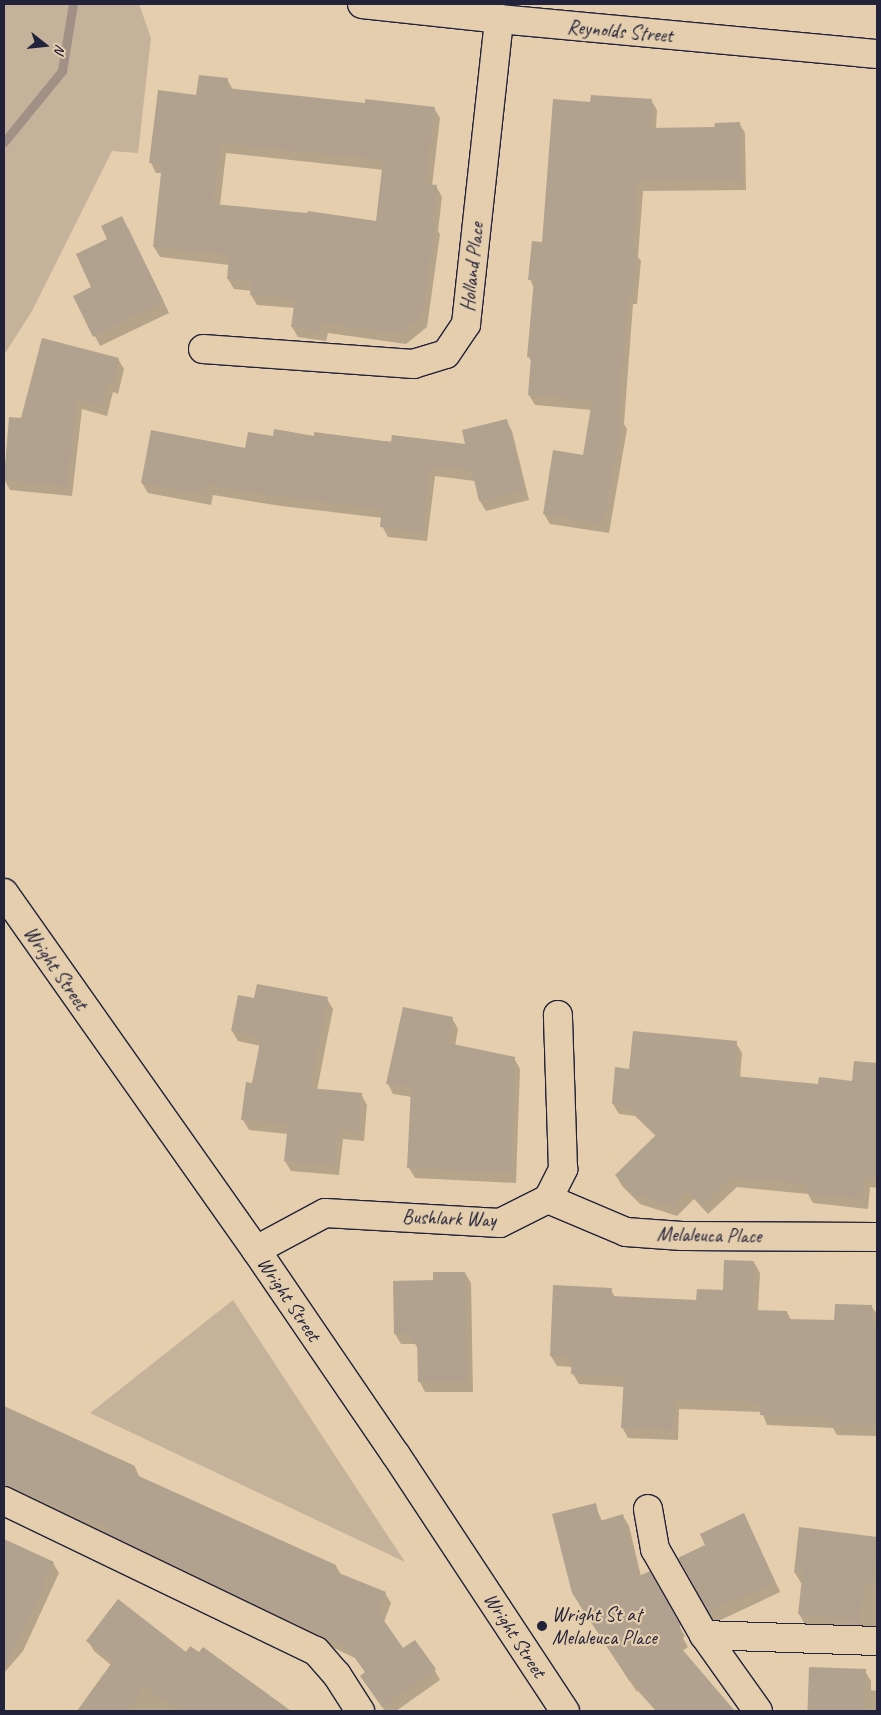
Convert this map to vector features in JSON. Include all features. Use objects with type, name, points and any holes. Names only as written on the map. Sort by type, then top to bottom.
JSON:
[{"type":"street","name":"Reynolds Street","points":[[362,4],[499,19],[877,54]]},
{"type":"street","name":"Holland Place","points":[[203,349],[413,364],[446,354],[466,324],[499,19]]},
{"type":"street","name":"Wright Street","points":[[4,893],[256,1250],[396,1455],[565,1711]]},
{"type":"street","points":[[548,1199],[563,1169],[558,1015]]},
{"type":"street","name":"Bushlark Way","points":[[256,1250],[325,1213],[500,1223],[548,1199]]},
{"type":"street","name":"Melaleuca Place","points":[[548,1199],[626,1232],[682,1236],[877,1237]]},
{"type":"street","points":[[4,1501],[316,1651],[337,1675],[360,1711]]},
{"type":"street","points":[[648,1509],[655,1549],[704,1635],[758,1711]]},
{"type":"street","points":[[704,1635],[877,1641]]},
{"type":"shaded area","points":[[4,4],[139,4],[151,38],[138,153],[112,151],[32,311],[4,355]]},
{"type":"shaded area","points":[[233,1300],[405,1562],[90,1413]]},
{"type":"building","points":[[199,75],[228,78],[227,88],[365,103],[365,99],[435,107],[425,184],[437,185],[432,223],[435,223],[422,316],[399,334],[322,323],[321,331],[291,327],[295,299],[250,295],[251,281],[227,279],[229,255],[153,247],[162,164],[149,163],[158,90],[196,95]],"holes":[[[220,143],[383,160],[376,221],[308,211],[307,213],[213,204]]]},
{"type":"building","points":[[591,95],[652,99],[650,128],[714,127],[715,123],[740,122],[741,180],[638,181],[633,249],[636,250],[632,295],[628,294],[618,417],[622,418],[604,524],[543,514],[553,450],[583,455],[592,401],[528,395],[531,357],[527,357],[534,280],[528,280],[532,241],[542,242],[553,99],[590,102]]},
{"type":"building","points":[[122,216],[164,302],[93,337],[73,296],[91,287],[76,254],[107,239],[101,226]]},
{"type":"building","points":[[42,338],[119,358],[113,384],[107,383],[101,406],[76,400],[67,487],[4,480],[9,417],[21,418]]},
{"type":"building","points":[[507,419],[524,490],[479,501],[472,471],[430,466],[422,532],[380,527],[382,509],[274,496],[207,485],[205,495],[141,483],[151,430],[245,448],[248,432],[273,436],[274,429],[314,436],[314,432],[391,442],[392,435],[465,444],[462,430]]},
{"type":"building","points":[[257,984],[328,997],[310,1088],[362,1093],[358,1131],[338,1129],[334,1166],[284,1161],[288,1124],[241,1120],[246,1082],[252,1083],[261,1037],[231,1031],[238,995],[254,998]]},
{"type":"building","points":[[403,1007],[453,1017],[448,1043],[515,1057],[511,1173],[407,1168],[411,1087],[386,1084]]},
{"type":"building","points":[[633,1031],[737,1041],[734,1076],[818,1084],[819,1077],[852,1081],[854,1061],[877,1063],[877,1179],[865,1177],[862,1199],[806,1193],[807,1184],[731,1177],[702,1205],[688,1190],[671,1206],[633,1194],[615,1175],[657,1134],[628,1106],[612,1104],[615,1067],[629,1069]]},
{"type":"building","points":[[724,1260],[754,1261],[752,1310],[787,1311],[787,1319],[834,1320],[835,1304],[872,1305],[871,1324],[877,1325],[877,1426],[830,1425],[830,1418],[760,1415],[761,1402],[674,1399],[672,1430],[621,1428],[624,1377],[571,1374],[572,1357],[550,1356],[553,1285],[612,1288],[611,1296],[696,1300],[697,1289],[723,1290]]},
{"type":"building","points":[[433,1272],[465,1272],[467,1382],[418,1382],[417,1341],[412,1341],[412,1334],[394,1334],[393,1281],[433,1280]]},
{"type":"building","points":[[4,1406],[135,1466],[132,1473],[336,1565],[334,1571],[386,1592],[378,1612],[403,1648],[415,1640],[436,1669],[382,1707],[360,1676],[365,1672],[348,1648],[110,1534],[111,1530],[4,1483]]},
{"type":"building","points":[[596,1503],[600,1521],[623,1514],[639,1576],[650,1571],[681,1626],[677,1627],[683,1636],[676,1642],[735,1711],[657,1711],[632,1681],[630,1682],[572,1593],[552,1514]]},
{"type":"building","points":[[744,1513],[775,1582],[709,1612],[678,1558],[705,1545],[700,1534]]},
{"type":"building","points":[[799,1527],[877,1537],[873,1585],[864,1585],[860,1622],[798,1614],[803,1569],[794,1573]]},
{"type":"building","points":[[4,1539],[54,1562],[4,1670]]},
{"type":"building","points":[[118,1599],[186,1652],[190,1646],[199,1652],[203,1647],[291,1711],[180,1711],[145,1687],[127,1711],[77,1711],[113,1661],[86,1641]]},
{"type":"building","points":[[809,1667],[866,1669],[864,1711],[807,1711]]},
{"type":"waterway","points":[[4,142],[62,71],[73,4]]},
{"type":"place","name":"Wright St at Melaleuca Place","points":[[542,1626]]}]
